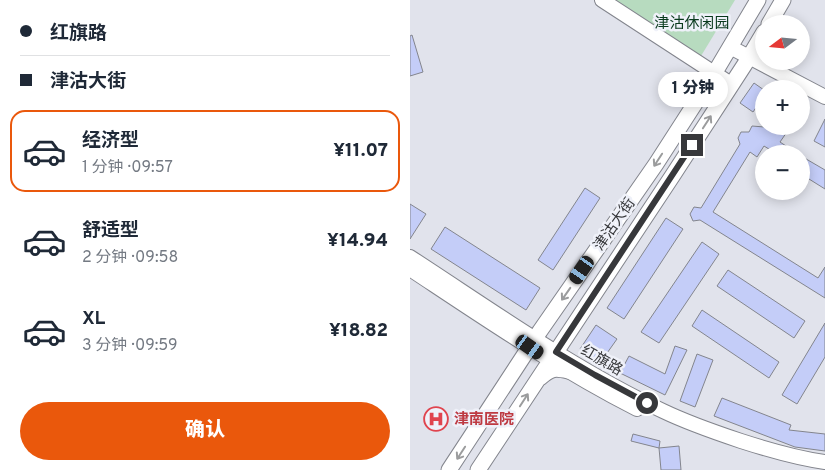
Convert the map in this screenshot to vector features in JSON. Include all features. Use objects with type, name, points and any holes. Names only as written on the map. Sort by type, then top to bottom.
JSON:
[{"type":"main road","points":[[602,0],[731,84]]},
{"type":"main road","name":"津沽大街","points":[[478,470],[536,382],[544,352],[656,164],[714,74],[758,0]]},
{"type":"main road","points":[[774,15],[783,0]]},
{"type":"main road","name":"津沽大街","points":[[449,470],[516,368],[544,352],[673,175],[755,47]]},
{"type":"main road","points":[[728,50],[825,97]]},
{"type":"main road","points":[[747,60],[778,80]]},
{"type":"main road","points":[[810,98],[825,106]]},
{"type":"main road","name":"红旗路","points":[[410,257],[544,352]]},
{"type":"main road","name":"红旗路","points":[[410,269],[544,352],[664,412],[700,427],[785,454],[825,462]]},
{"type":"main road","points":[[536,382],[552,369],[571,367]]},
{"type":"main road","name":"红旗路","points":[[571,367],[620,400],[677,428],[750,454],[814,470]]},
{"type":"green space","name":"津沽休闲园","points":[[615,0],[735,0],[701,56]]},
{"type":"building","points":[[412,35],[423,72],[410,76],[410,36]]},
{"type":"building","points":[[755,84],[755,109],[753,112],[740,103]]},
{"type":"building","points":[[825,119],[825,147],[814,141]]},
{"type":"building","points":[[752,126],[755,126],[755,135],[785,135],[780,142],[784,145],[755,145],[755,156],[750,152],[713,212],[818,278],[825,267],[825,298],[700,220],[693,221],[690,214],[694,207],[701,208],[740,144],[738,138],[741,132],[749,132]]},
{"type":"building","points":[[810,161],[825,170],[825,189],[810,180]]},
{"type":"building","points":[[585,188],[600,198],[553,270],[538,260]]},
{"type":"building","points":[[410,204],[426,214],[410,239]]},
{"type":"building","points":[[666,218],[683,229],[624,319],[607,308]]},
{"type":"building","points":[[445,227],[540,288],[526,310],[431,249]]},
{"type":"building","points":[[702,242],[719,254],[659,343],[641,332]]},
{"type":"building","points":[[728,270],[805,321],[794,338],[717,286]]},
{"type":"building","points":[[702,310],[779,362],[769,378],[692,326]]},
{"type":"building","points":[[825,323],[825,357],[797,404],[782,395]]},
{"type":"building","points":[[596,325],[617,339],[600,363],[580,349]]},
{"type":"building","points":[[675,346],[687,350],[665,395],[620,373],[629,356],[665,374]]},
{"type":"building","points":[[697,354],[713,360],[695,407],[680,401]]},
{"type":"building","points":[[722,398],[791,425],[789,430],[825,434],[825,451],[795,447],[714,416]]},
{"type":"building","points":[[633,434],[660,441],[659,448],[631,441]]},
{"type":"building","points":[[679,446],[681,470],[661,470],[659,448]]},
{"type":"place","name":"津南医院","points":[[436,419]]},
{"type":"route","points":[[647,403],[556,352],[692,145]]}]
